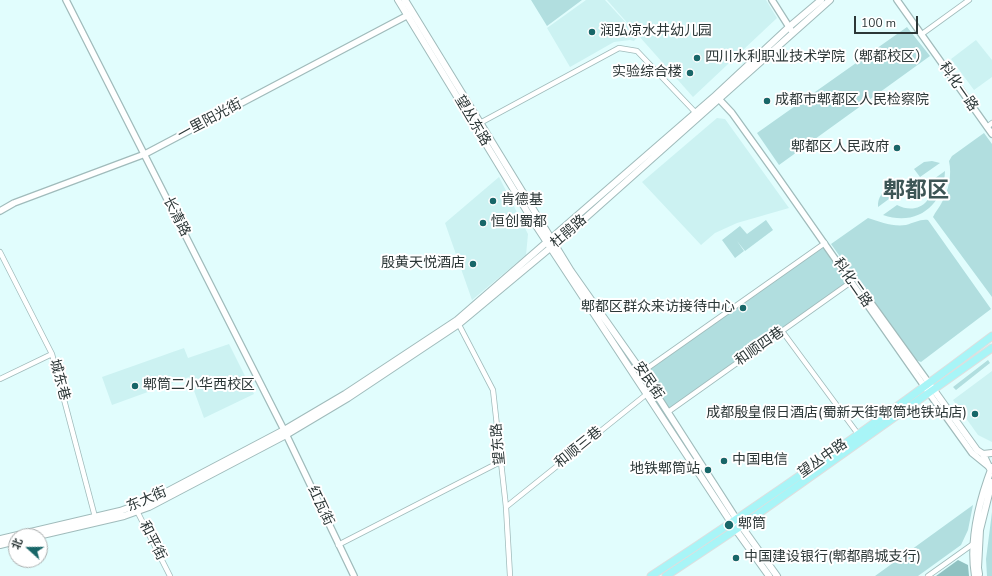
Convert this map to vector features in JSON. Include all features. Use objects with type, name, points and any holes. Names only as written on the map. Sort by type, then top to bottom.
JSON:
[{"type":"main road","name":"望丛东路","points":[[398,0],[410,14],[480,123],[551,243]]},
{"type":"main road","name":"望丛东路","points":[[404,0],[410,14],[551,243]]},
{"type":"main road","name":"杜鹃路","points":[[285,433],[458,322],[719,97],[821,0]]},
{"type":"main road","name":"杜鹃路","points":[[791,30],[830,0]]},
{"type":"main road","name":"杜鹃路","points":[[551,243],[695,112],[719,97]]},
{"type":"main road","name":"安民街","points":[[551,243],[642,372],[737,525]]},
{"type":"main road","name":"安民街","points":[[551,243],[646,394],[737,525]]},
{"type":"main road","name":"望丛中路","points":[[666,576],[992,336]]},
{"type":"main road","name":"望丛中路","points":[[651,576],[737,525],[931,392],[992,348]]},
{"type":"main road","points":[[931,392],[977,450],[983,454],[992,468],[989,490],[980,530],[978,568],[980,576]]},
{"type":"main road","name":"东大街","points":[[48,534],[124,516],[153,499],[285,433]]},
{"type":"main road","points":[[983,454],[992,453]]},
{"type":"main road","points":[[976,576],[973,544],[979,511],[992,468]]},
{"type":"main road","points":[[989,490],[992,482]]},
{"type":"main road","name":"东大街","points":[[0,539],[136,509]]},
{"type":"main road","points":[[737,525],[769,576]]},
{"type":"main road","points":[[737,525],[777,576]]},
{"type":"street","name":"长清路","points":[[66,0],[285,433]]},
{"type":"street","points":[[772,0],[791,30]]},
{"type":"street","name":"科化一路","points":[[897,0],[992,134]]},
{"type":"street","points":[[922,34],[969,0]]},
{"type":"street","name":"一里阳光街","points":[[0,211],[14,203],[145,154],[410,14]]},
{"type":"street","points":[[480,123],[618,48],[637,52],[695,112]]},
{"type":"street","points":[[719,97],[734,111],[778,171],[927,385]]},
{"type":"street","name":"科化二路","points":[[719,97],[767,161],[927,385],[972,453],[992,468]]},
{"type":"street","points":[[986,126],[992,122]]},
{"type":"street","points":[[642,372],[825,243]]},
{"type":"street","name":"城东巷","points":[[0,252],[52,354],[96,517]]},
{"type":"street","name":"和顺四巷","points":[[668,412],[852,282]]},
{"type":"street","name":"望东路","points":[[458,322],[493,390],[506,507],[510,576]]},
{"type":"street","points":[[782,331],[858,434]]},
{"type":"street","points":[[0,379],[52,354]]},
{"type":"street","name":"和顺三巷","points":[[506,507],[653,389]]},
{"type":"street","name":"红瓦街","points":[[285,433],[354,576]]},
{"type":"street","points":[[338,545],[500,462]]},
{"type":"street","name":"和平街","points":[[136,509],[170,576]]},
{"type":"street","points":[[928,576],[973,544]]},
{"type":"shaded area","points":[[531,0],[582,0],[547,26]]},
{"type":"shaded area","name":"润弘凉水井幼儿园","points":[[586,0],[605,0],[638,36],[634,41],[614,42],[570,67],[547,28]]},
{"type":"shaded area","name":"四川水利职业技术学院（郫都校区）","points":[[607,0],[766,0],[777,18],[693,97]]},
{"type":"shaded area","points":[[907,27],[930,56],[779,165],[757,133]]},
{"type":"shaded area","points":[[976,40],[992,60],[992,77],[974,90],[951,59]]},
{"type":"shaded area","points":[[717,118],[725,119],[789,208],[737,223],[715,233],[701,245],[642,182]]},
{"type":"shaded area","points":[[984,133],[992,144],[992,297],[933,217],[944,199],[948,188],[950,177],[949,161],[952,156]]},
{"type":"shaded area","points":[[932,161],[940,163],[920,177],[914,169],[924,162]]},
{"type":"shaded area","points":[[945,171],[940,194],[934,203],[926,210],[907,218],[895,218],[883,215],[897,205],[911,209],[923,205],[930,195],[931,181]]},
{"type":"shaded area","points":[[499,177],[528,234],[526,255],[472,300],[445,223]]},
{"type":"shaded area","points":[[891,184],[897,193],[878,207],[880,197]]},
{"type":"shaded area","points":[[868,218],[887,224],[896,225],[906,225],[928,220],[991,309],[921,362],[913,359],[831,244]]},
{"type":"shaded area","points":[[766,220],[773,230],[745,251],[737,241],[744,251],[735,258],[722,240],[740,226],[747,234]]},
{"type":"shaded area","points":[[824,246],[850,282],[669,409],[645,373]]},
{"type":"shaded area","name":"郫筒二小华西校区","points":[[229,344],[254,394],[204,418],[189,377],[112,405],[102,377],[184,348],[188,358]]},
{"type":"shaded area","points":[[988,360],[990,363],[956,390],[953,387]]},
{"type":"shaded area","points":[[992,371],[992,442],[978,435],[953,400]]},
{"type":"shaded area","points":[[973,505],[968,530],[961,545],[918,576],[875,576]]},
{"type":"shaded area","points":[[992,512],[992,576],[987,576],[986,559]]},
{"type":"shaded area","points":[[958,560],[968,565],[969,576],[936,576]]},
{"type":"place","name":"润弘凉水井幼儿园","points":[[592,32]]},
{"type":"place","name":"四川水利职业技术学院（郫都校区）","points":[[697,58]]},
{"type":"place","name":"实验综合楼","points":[[690,73]]},
{"type":"place","name":"成都市郫都区人民检察院","points":[[767,101]]},
{"type":"place","name":"郫都区人民政府","points":[[897,148]]},
{"type":"place","name":"肯德基","points":[[493,201]]},
{"type":"place","name":"恒创蜀都","points":[[483,223]]},
{"type":"place","name":"殷黄天悦酒店","points":[[473,264]]},
{"type":"place","name":"郫都区群众来访接待中心","points":[[743,308]]},
{"type":"place","name":"郫筒二小华西校区","points":[[135,386]]},
{"type":"place","name":"成都殷皇假日酒店(蜀新天街郫筒地铁站店)","points":[[975,414]]},
{"type":"place","name":"中国电信","points":[[724,461]]},
{"type":"place","name":"地铁郫筒站","points":[[708,470]]},
{"type":"place","name":"郫筒","points":[[729,525]]},
{"type":"place","name":"中国建设银行(郫都鹃城支行)","points":[[736,558]]},
{"type":"district","name":"郫都区","points":[[916,192]]}]
